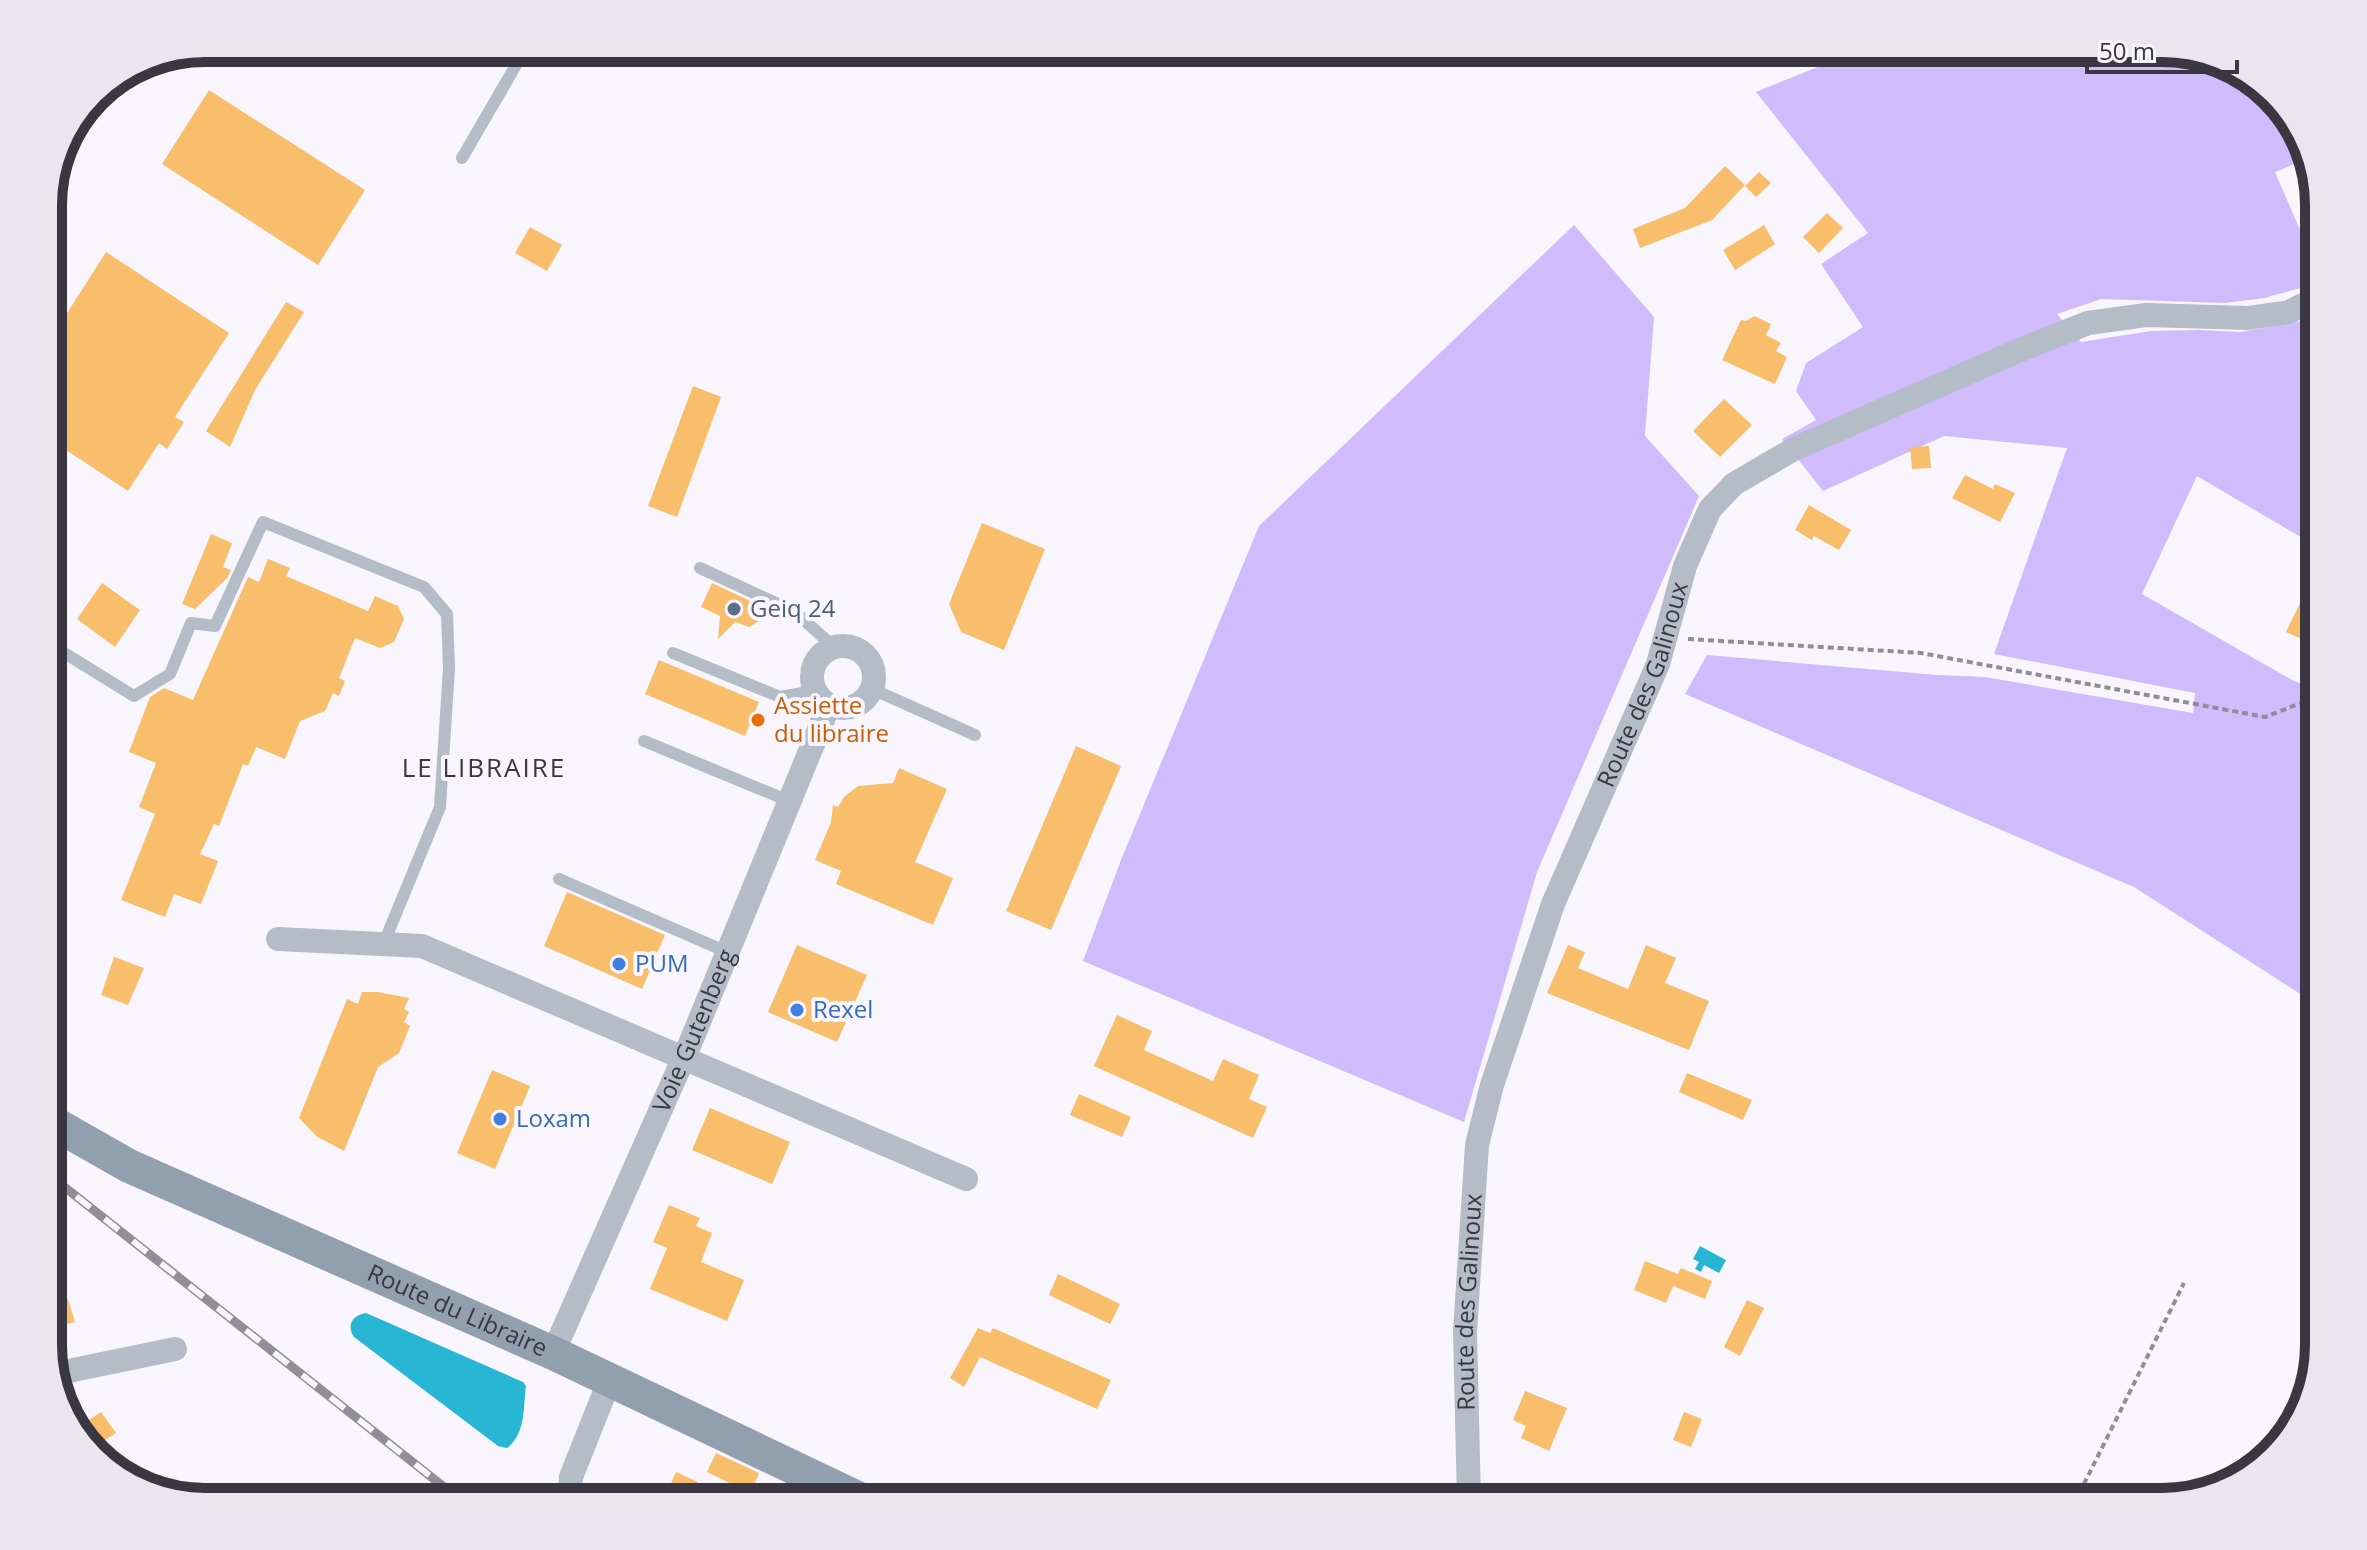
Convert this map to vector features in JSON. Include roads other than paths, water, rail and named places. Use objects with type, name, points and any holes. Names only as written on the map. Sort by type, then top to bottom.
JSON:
[{"type":"main road","name":"Route du Libraire","points":[[62,1128],[129,1166],[553,1353],[837,1488]]},
{"type":"street","name":"Route des Galinoux","points":[[1469,1488],[1465,1332],[1477,1145],[1492,1085],[1553,904],[1658,664],[1685,566],[1710,509],[1734,484],[1794,449],[2088,323],[2146,315],[2248,318],[2289,312],[2305,304]]},
{"type":"street","points":[[845,646],[860,651],[873,668],[872,689],[857,705],[846,708],[821,698],[812,669],[824,652],[834,647],[845,646]]},
{"type":"street","name":"Voie Gutenberg","points":[[553,1353],[684,1058],[789,801],[821,698]]},
{"type":"street","points":[[278,939],[422,946],[966,1179]]},
{"type":"street","points":[[65,1372],[175,1349]]},
{"type":"street","points":[[570,1488],[571,1477],[610,1379]]},
{"type":"lane","points":[[462,158],[518,62]]},
{"type":"lane","points":[[62,652],[134,696],[170,674],[191,623],[215,626],[263,522],[424,587],[447,614],[449,668],[440,807],[383,945]]},
{"type":"lane","points":[[700,568],[795,612],[834,647]]},
{"type":"lane","points":[[673,653],[780,697],[821,698]]},
{"type":"lane","points":[[872,689],[975,735]]},
{"type":"lane","points":[[644,741],[789,801]]},
{"type":"lane","points":[[559,879],[727,952]]},
{"type":"water","points":[[1700,1246],[1726,1260],[1719,1273],[1704,1265],[1701,1272],[1695,1269],[1699,1262],[1693,1259]]},
{"type":"water","points":[[366,1313],[523,1382],[526,1386],[522,1420],[513,1442],[507,1448],[498,1446],[354,1337],[352,1321]]},
{"type":"railway","points":[[62,1185],[445,1488]]},
{"type":"place","name":"Geiq 24","points":[[734,609]]},
{"type":"place","name":"Assiette du libraire","points":[[758,720]]},
{"type":"place","name":"PUM","points":[[619,964]]},
{"type":"place","name":"Rexel","points":[[797,1010]]},
{"type":"place","name":"Loxam","points":[[500,1119]]},
{"type":"district","name":"LE LIBRAIRE","points":[[484,768]]}]
